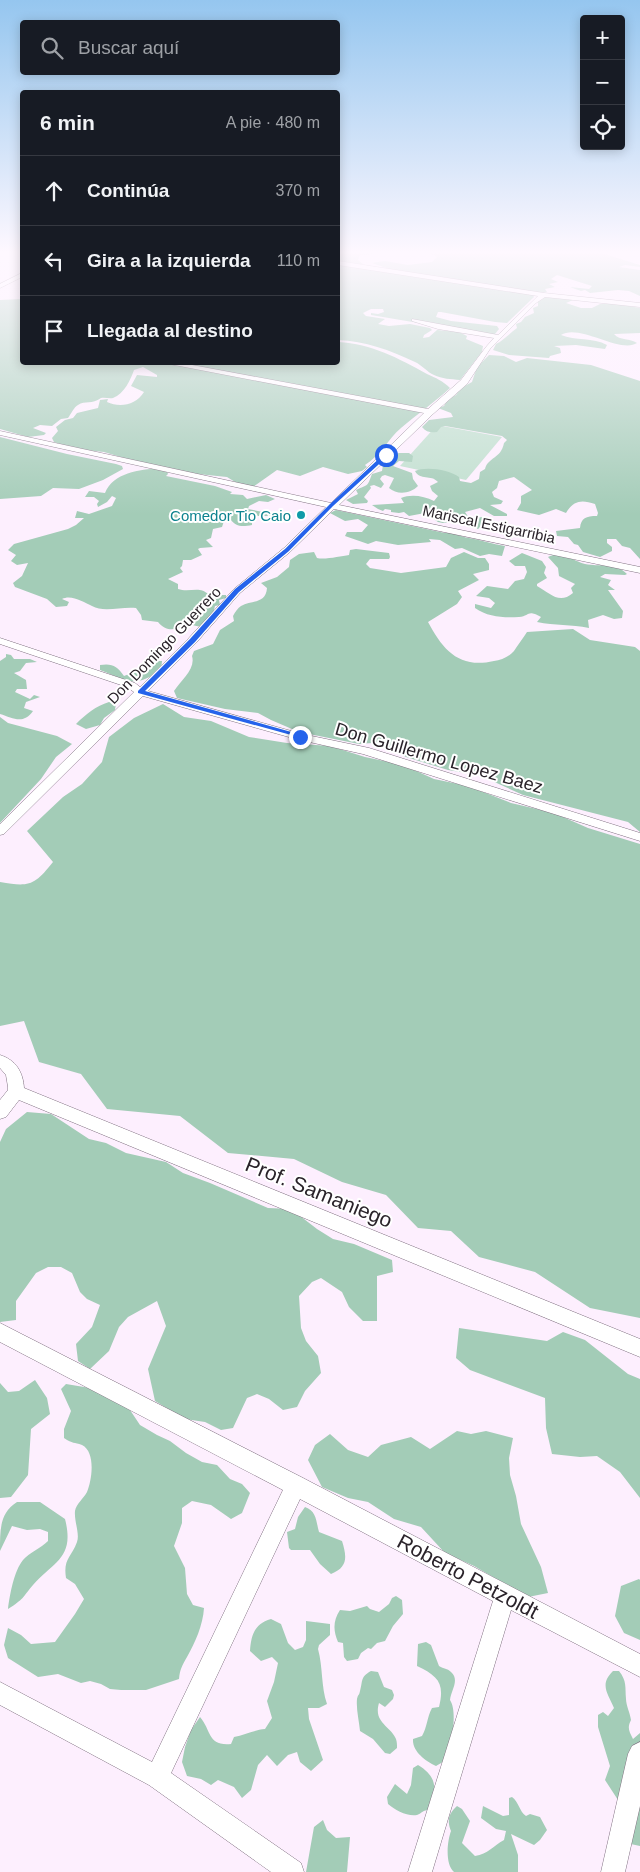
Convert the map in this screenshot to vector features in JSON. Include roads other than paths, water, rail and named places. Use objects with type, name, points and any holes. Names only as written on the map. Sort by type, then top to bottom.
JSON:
[{"type":"street","name":"Don Domingo Guerrero","points":[[0,831],[192,641],[237,591],[287,550],[332,505],[464,382],[488,348],[496,340]]},
{"type":"street","points":[[178,365],[430,412]]},
{"type":"street","name":"Mariscal Estigarribia","points":[[0,433],[198,478],[640,570]]},
{"type":"street","points":[[0,641],[123,682],[140,692]]},
{"type":"street","name":"Don Guillermo Lopez Baez","points":[[140,692],[300,737],[365,751],[640,838]]},
{"type":"street","points":[[0,1061],[7,1064],[17,1080],[16,1092],[0,1112]]},
{"type":"street","name":"Prof. Samaniego","points":[[16,1092],[640,1348]]},
{"type":"street","name":"Roberto Petzoldt","points":[[0,1332],[640,1666]]},
{"type":"street","points":[[157,1777],[296,1486]]},
{"type":"street","points":[[420,1872],[505,1596]]},
{"type":"street","points":[[0,1693],[157,1777],[292,1872]]},
{"type":"street","points":[[613,1872],[640,1754]]},
{"type":"place","name":"Comedor Tio Caio","points":[[301,515]]}]
